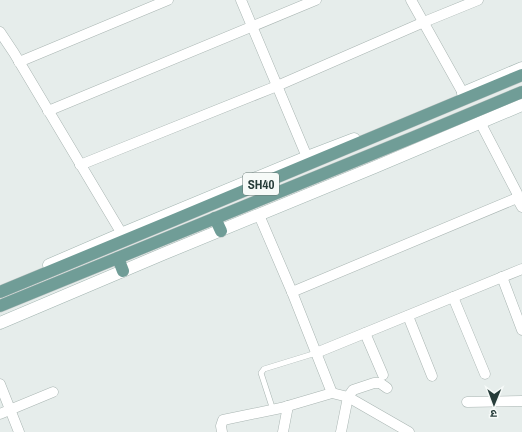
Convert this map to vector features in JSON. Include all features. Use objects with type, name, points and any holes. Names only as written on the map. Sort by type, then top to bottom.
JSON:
[{"type":"main road","name":"SH40","points":[[0,292],[123,237],[522,74]]},
{"type":"main road","name":"SH40","points":[[0,306],[522,92]]},
{"type":"main road","points":[[215,218],[221,231]]},
{"type":"main road","points":[[118,258],[124,271]]},
{"type":"street","points":[[19,62],[168,0]]},
{"type":"street","points":[[241,0],[307,157]]},
{"type":"street","points":[[48,111],[316,0]]},
{"type":"street","points":[[412,0],[463,93]]},
{"type":"street","points":[[80,165],[277,86],[478,0]]},
{"type":"street","points":[[0,32],[123,237]]},
{"type":"street","points":[[0,286],[123,237],[307,157],[366,135],[522,68]]},
{"type":"street","points":[[0,323],[522,105]]},
{"type":"street","points":[[292,292],[520,202],[517,193],[480,122]]},
{"type":"street","points":[[259,215],[292,292],[332,393]]},
{"type":"street","points":[[316,354],[522,269]]},
{"type":"street","points":[[502,277],[522,330]]},
{"type":"street","points":[[453,297],[485,374]]},
{"type":"street","points":[[408,316],[432,376]]},
{"type":"street","points":[[365,333],[383,375]]},
{"type":"street","points":[[341,432],[348,397],[352,390],[374,383],[380,383],[387,388]]},
{"type":"street","points":[[0,384],[19,432]]},
{"type":"street","points":[[0,414],[53,392]]},
{"type":"street","points":[[222,432],[221,426],[223,420],[274,410],[332,393],[348,397],[409,432]]},
{"type":"street","points":[[467,402],[522,401]]},
{"type":"street","points":[[283,432],[288,406]]},
{"type":"lane","points":[[274,410],[261,373],[264,369],[316,354]]}]
